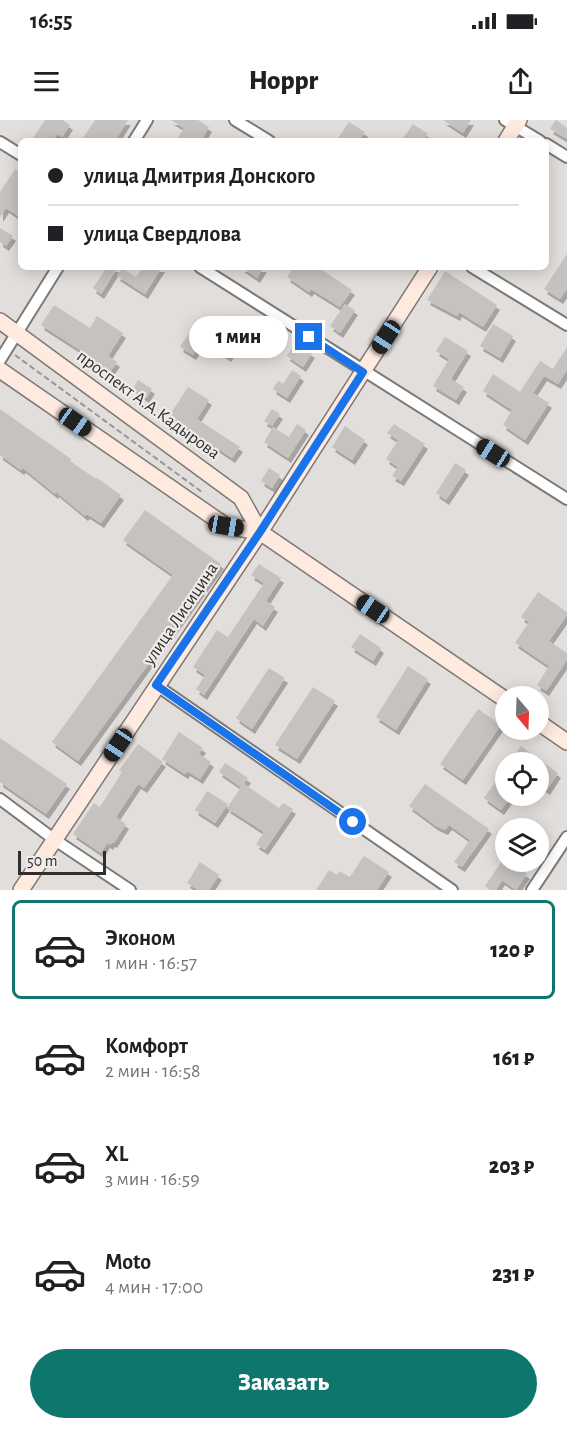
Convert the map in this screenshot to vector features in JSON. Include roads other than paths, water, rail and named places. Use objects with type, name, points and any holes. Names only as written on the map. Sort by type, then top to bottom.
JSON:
[{"type":"street","points":[[136,138],[147,120]]},
{"type":"street","points":[[235,120],[264,138]]},
{"type":"street","points":[[507,138],[513,122],[536,138]]},
{"type":"street","points":[[0,142],[18,153]]},
{"type":"street","points":[[549,146],[567,157]]},
{"type":"street","points":[[0,360],[56,270]]},
{"type":"street","points":[[205,270],[567,499]]},
{"type":"street","name":"улица Лисицина","points":[[21,890],[260,532],[428,270]]},
{"type":"street","points":[[477,270],[567,325]]},
{"type":"street","name":"проспект А.А.Кадырова","points":[[0,321],[241,498],[260,532]]},
{"type":"street","name":"проспект А.А.Кадырова","points":[[0,370],[226,526],[260,532],[495,692]]},
{"type":"street","points":[[156,685],[452,890]]},
{"type":"street","points":[[549,730],[567,742]]},
{"type":"street","points":[[0,799],[55,840],[130,890]]},
{"type":"street","points":[[532,890],[567,837]]}]
